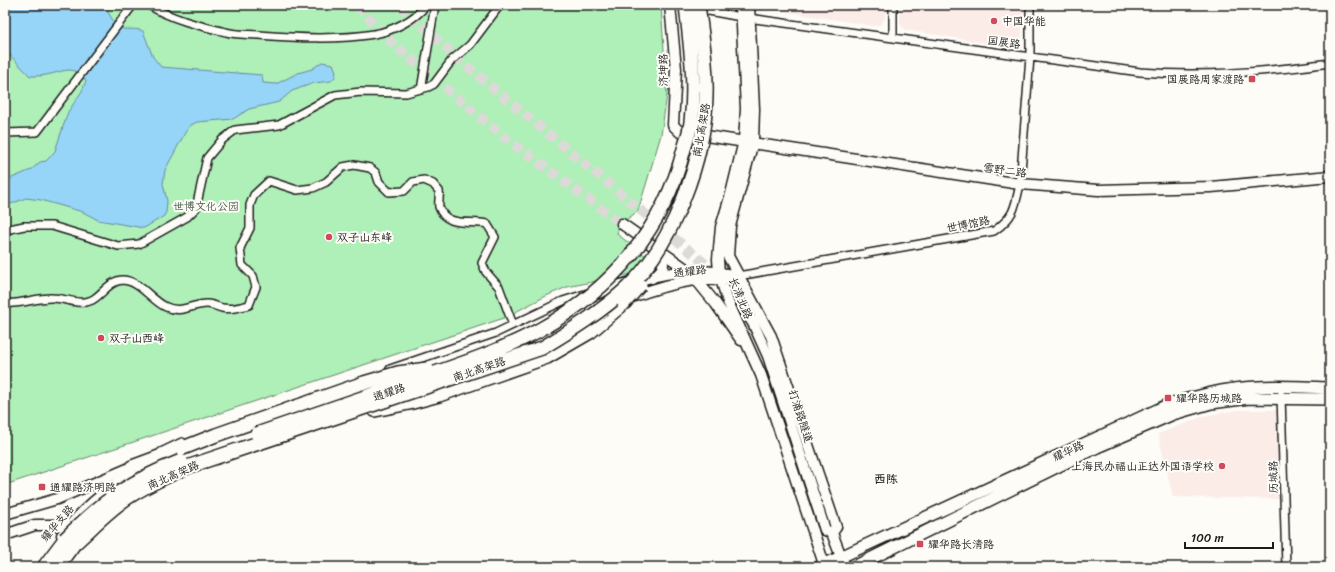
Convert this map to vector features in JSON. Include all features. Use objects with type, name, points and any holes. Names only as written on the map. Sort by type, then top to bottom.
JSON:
[{"type":"highway","name":"南北高架路","points":[[44,567],[65,540],[102,504],[148,474],[195,456],[460,364],[539,330],[571,311],[622,266],[638,248],[665,204],[680,167],[691,123],[693,76],[686,5]]},
{"type":"highway","name":"南北高架路","points":[[57,567],[74,544],[107,513],[128,497],[153,483],[190,466],[542,348],[581,326],[627,288],[662,245],[690,184],[703,132],[706,97],[706,71],[698,5]]},
{"type":"highway","points":[[376,410],[439,395],[546,357],[590,332],[624,303],[639,287],[662,245]]},
{"type":"highway","points":[[132,467],[216,435],[364,383],[398,374],[460,364]]},
{"type":"highway","points":[[159,463],[178,450]]},
{"type":"main road","name":"耀华路","points":[[854,567],[1097,447],[1173,414],[1212,403],[1281,392],[1330,388]]},
{"type":"main road","name":"耀华路","points":[[823,566],[843,562],[1170,404],[1234,389],[1281,392],[1330,399]]},
{"type":"street","points":[[5,133],[37,132],[133,5]]},
{"type":"street","points":[[149,5],[162,13],[227,32],[277,36],[346,37],[375,34],[392,28],[415,16],[426,5]]},
{"type":"street","points":[[421,90],[436,5]]},
{"type":"street","points":[[5,230],[24,226],[52,226],[118,246],[139,244],[187,217],[196,208],[207,158],[222,140],[235,130],[279,125],[335,95],[361,92],[406,93],[421,90],[434,84],[452,60],[470,45],[500,5]]},
{"type":"street","name":"济坤路","points":[[670,5],[676,69],[674,125],[680,132]]},
{"type":"street","name":"国展路","points":[[676,5],[746,17],[1104,68],[1190,75],[1262,71],[1330,63]]},
{"type":"street","name":"长清北路","points":[[740,5],[746,17]]},
{"type":"street","name":"长清北路","points":[[749,5],[746,17],[754,109],[730,226],[728,256],[771,336],[836,527],[832,533],[843,562]]},
{"type":"street","points":[[893,5],[893,38]]},
{"type":"street","name":"世博馆路","points":[[738,276],[994,231],[1007,222],[1016,201],[1020,184],[1030,57],[1030,5]]},
{"type":"street","name":"雪野二路","points":[[680,132],[1020,184],[1098,190],[1211,187],[1330,176]]},
{"type":"street","name":"长清北路","points":[[748,142],[721,227],[718,259],[720,277],[751,355],[761,375],[823,566]]},
{"type":"street","points":[[5,303],[18,303],[54,298],[72,301],[92,300],[120,280],[131,281],[164,306],[172,310],[184,310],[208,304],[224,308],[239,308],[249,305],[256,287],[253,276],[242,265],[240,248],[250,228],[250,205],[254,196],[269,181],[297,190],[313,188],[326,182],[343,167],[354,165],[370,168],[376,173],[379,182],[389,192],[404,191],[413,182],[424,180],[433,184],[439,191],[439,206],[446,218],[457,222],[475,221],[486,224],[495,237],[482,263],[486,272],[499,287],[513,325]]},
{"type":"street","points":[[622,224],[662,245],[689,271],[716,304],[751,355]]},
{"type":"street","points":[[652,278],[661,272],[664,264],[662,245]]},
{"type":"street","name":"通耀路","points":[[159,463],[217,441],[491,348],[522,335],[595,295],[611,288],[689,271],[720,277]]},
{"type":"street","name":"通耀路","points":[[61,567],[86,537],[107,518],[129,502],[176,476],[495,369],[586,317],[647,291],[696,280],[738,276]]},
{"type":"street","points":[[5,514],[57,499],[132,467],[174,445],[496,333],[563,301],[611,288]]},
{"type":"street","name":"打浦路隧道","points":[[742,306],[753,323],[768,356],[825,530],[832,533]]},
{"type":"street","name":"历城路","points":[[1281,392],[1286,567]]},
{"type":"street","name":"耀华支路","points":[[38,567],[70,525],[103,492],[131,474],[159,463]]},
{"type":"street","points":[[5,535],[35,524],[46,523],[70,525]]},
{"type":"street","points":[[26,528],[46,528],[57,535],[58,540]]},
{"type":"shaded area","points":[[763,5],[886,5],[886,17],[881,24],[874,26],[769,9]]},
{"type":"shaded area","points":[[899,5],[1023,5],[1022,38],[1017,45],[1010,47],[906,30],[901,26]]},
{"type":"shaded area","name":"上海民办福山正达外国语学校","points":[[1237,410],[1277,410],[1279,499],[1173,497],[1158,434],[1204,416]]},
{"type":"green space","name":"世博文化公园","points":[[5,5],[661,5],[667,95],[661,135],[638,211],[626,220],[618,230],[617,234],[655,263],[656,266],[651,270],[567,287],[504,318],[5,485]]},
{"type":"water","points":[[5,5],[103,5],[114,22],[120,28],[143,31],[153,57],[161,67],[262,75],[263,83],[276,84],[298,73],[312,69],[322,62],[333,64],[336,72],[335,77],[331,81],[314,83],[292,91],[279,102],[249,109],[233,119],[197,122],[191,125],[186,131],[165,170],[163,184],[167,201],[166,212],[164,216],[144,228],[98,220],[83,212],[41,200],[26,198],[11,204],[5,200],[5,183],[7,180],[31,170],[40,162],[46,161],[55,151],[68,112],[82,91],[86,81],[82,75],[73,70],[30,76],[5,50]]},
{"type":"tunnel","points":[[357,5],[393,44],[504,137],[622,224]]},
{"type":"tunnel","points":[[400,5],[457,58],[726,281],[742,306]]},
{"type":"place","name":"中国华能","points":[[994,21]]},
{"type":"place","name":"国展路周家渡路","points":[[1252,79]]},
{"type":"place","name":"双子山东峰","points":[[329,237]]},
{"type":"place","name":"双子山西峰","points":[[101,338]]},
{"type":"place","name":"耀华路历城路","points":[[1168,398]]},
{"type":"place","name":"上海民办福山正达外国语学校","points":[[1222,466]]},
{"type":"place","name":"通耀路济明路","points":[[42,487]]},
{"type":"place","name":"耀华路长清路","points":[[920,544]]},
{"type":"district","name":"西陈","points":[[886,479]]}]
